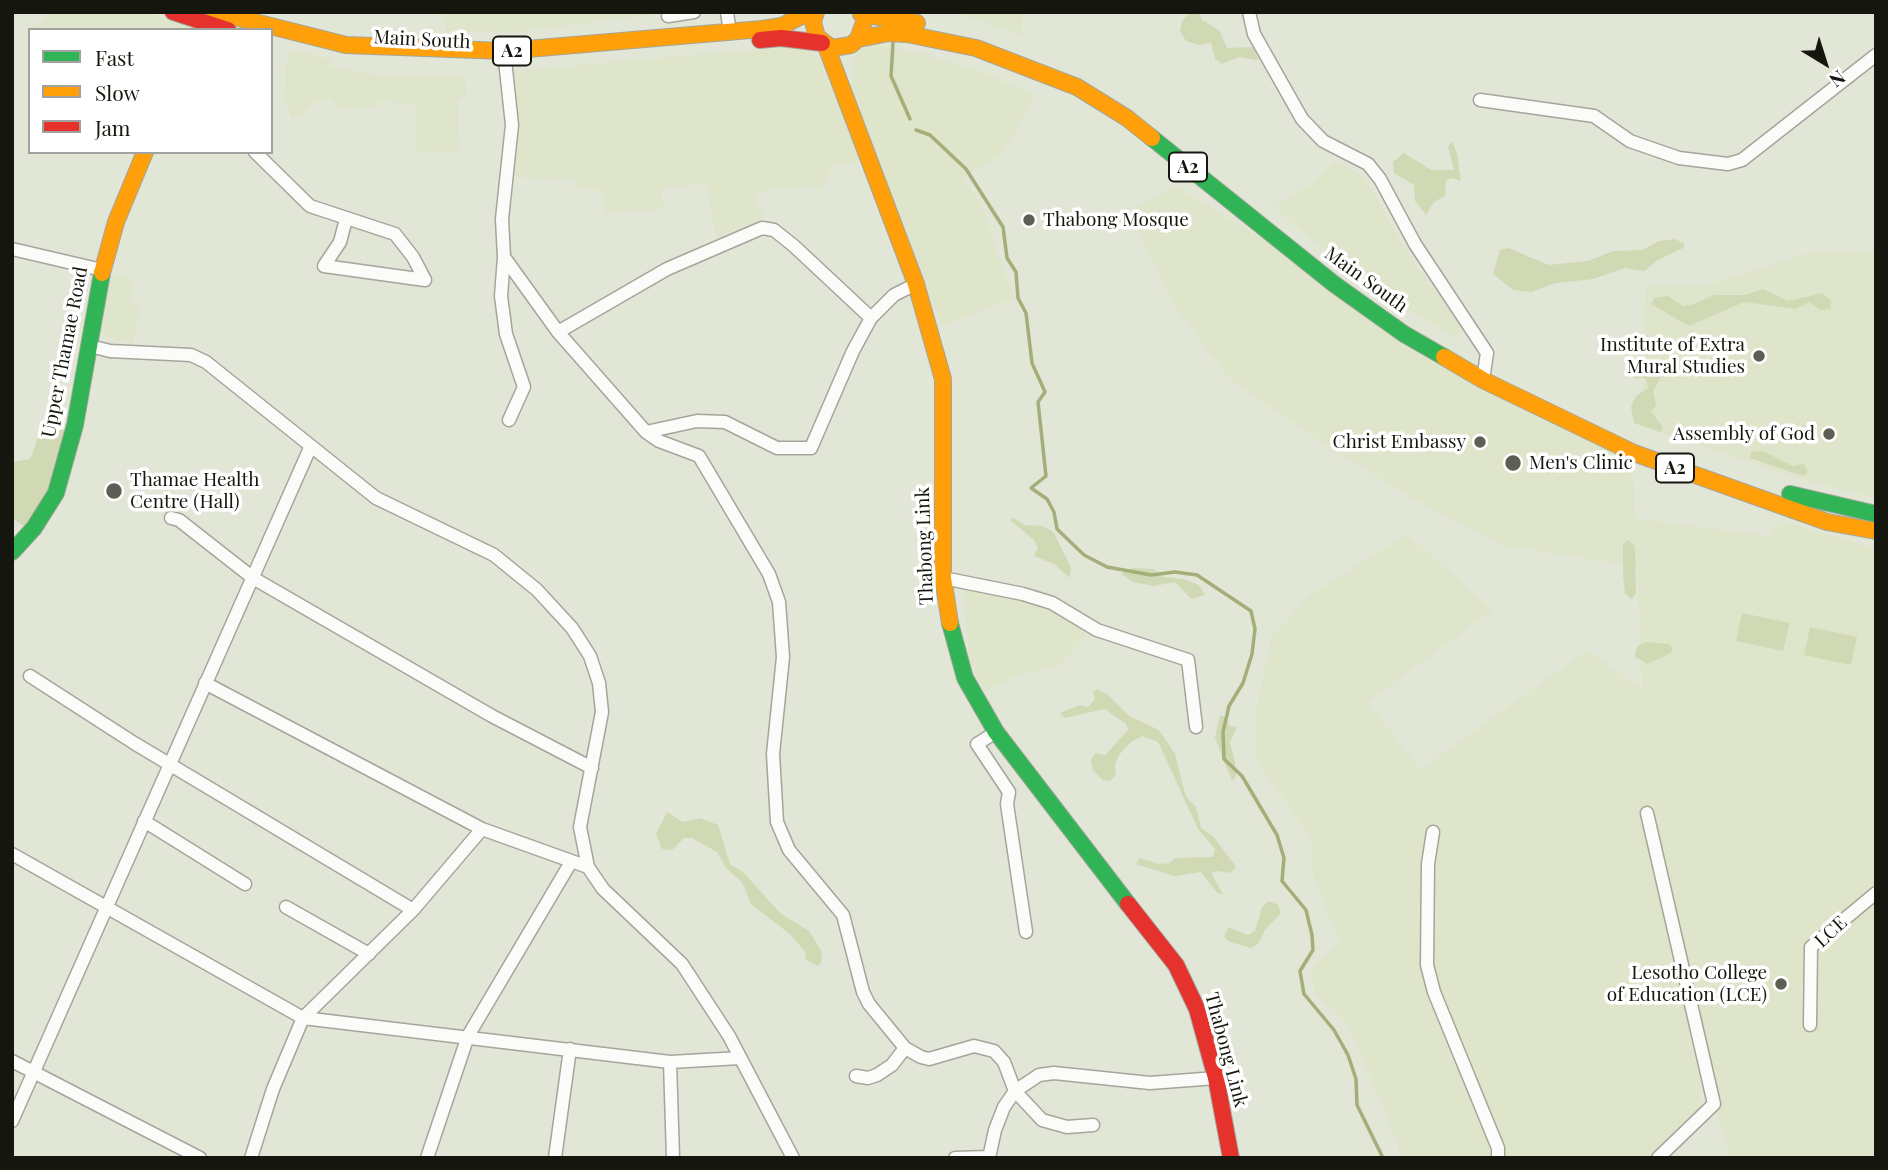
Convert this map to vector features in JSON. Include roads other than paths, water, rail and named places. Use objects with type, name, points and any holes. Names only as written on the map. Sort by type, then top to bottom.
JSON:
[{"type":"main road","name":"Main South","points":[[173,12],[254,28]]},
{"type":"main road","name":"Main South","points":[[273,41],[342,56],[447,64],[782,26],[810,12]]},
{"type":"main road","points":[[816,12],[813,29],[824,44]]},
{"type":"main road","name":"Main South","points":[[854,42],[863,27],[861,13],[980,35],[1029,51],[1082,76],[1137,110],[1339,270],[1485,373],[1634,453],[1826,522],[1876,531]]},
{"type":"main road","name":"Main South","points":[[273,32],[346,45],[504,57],[781,38],[839,48],[889,33],[976,48],[1027,65],[1077,87],[1128,118],[1334,284],[1405,334],[1594,424],[1707,467],[1804,498],[1876,514]]},
{"type":"main road","points":[[841,79],[854,42]]},
{"type":"main road","name":"Thabong Link","points":[[824,44],[841,79],[916,284],[943,379],[943,578],[953,643],[965,678],[996,732],[1176,965],[1197,1009],[1216,1078],[1231,1158]]},
{"type":"main road","name":"Upper Thamae Road","points":[[12,552],[34,528],[56,493],[73,434],[102,270],[120,210],[144,154]]},
{"type":"street","points":[[669,39],[667,14],[695,12]]},
{"type":"street","points":[[727,12],[730,33]]},
{"type":"street","points":[[1249,12],[1254,34],[1302,119],[1324,141],[1368,164],[1380,179],[1415,244],[1486,353],[1485,373]]},
{"type":"street","points":[[1480,100],[1594,116],[1630,141],[1679,158],[1728,164],[1742,160],[1876,55]]},
{"type":"street","points":[[504,57],[512,125],[502,219],[504,257],[501,296],[506,334],[524,387],[509,420]]},
{"type":"street","points":[[258,154],[310,206],[395,234],[413,257],[425,279],[324,265],[340,242],[346,219]]},
{"type":"street","points":[[558,332],[667,269],[762,228],[774,230],[794,246],[871,318]]},
{"type":"street","points":[[12,249],[102,270]]},
{"type":"street","points":[[504,257],[558,332],[646,432],[659,441],[699,456],[769,574],[779,602],[782,657],[773,754],[777,822],[789,850],[843,915],[863,992],[869,1004],[905,1048],[929,1059],[974,1046],[993,1051],[1004,1062],[1015,1091],[1042,1120],[1067,1126],[1093,1125]]},
{"type":"street","points":[[646,432],[698,421],[725,422],[777,448],[811,448],[853,351],[871,318],[894,295],[916,284]]},
{"type":"street","points":[[90,346],[110,351],[191,355],[224,374],[310,448],[376,498],[494,555],[537,590],[572,628],[590,656],[599,683],[602,712],[580,827],[588,867],[603,889],[682,964],[708,1000],[793,1158]]},
{"type":"street","points":[[12,1121],[108,909],[168,763],[310,448]]},
{"type":"street","points":[[171,518],[179,520],[253,578],[492,716],[592,768]]},
{"type":"street","points":[[943,578],[1052,603],[1097,630],[1188,660],[1196,727]]},
{"type":"street","points":[[30,676],[168,763],[413,910]]},
{"type":"street","points":[[205,684],[482,829],[588,867]]},
{"type":"street","points":[[996,732],[976,744],[1009,792],[1007,804],[1026,932]]},
{"type":"street","points":[[1647,813],[1714,1104],[1658,1158]]},
{"type":"street","points":[[144,821],[246,884]]},
{"type":"street","points":[[251,1158],[273,1089],[303,1018],[413,910],[482,829]]},
{"type":"street","points":[[1433,832],[1428,864],[1427,965],[1434,992],[1498,1148],[1498,1158]]},
{"type":"street","points":[[12,854],[303,1018],[670,1062],[740,1058]]},
{"type":"street","points":[[427,1158],[468,1036],[571,862]]},
{"type":"street","name":"LCE","points":[[1810,1025],[1811,947],[1876,893]]},
{"type":"street","points":[[286,907],[369,954]]},
{"type":"street","points":[[856,1076],[868,1078],[877,1075],[892,1065],[905,1048]]},
{"type":"street","points":[[555,1158],[570,1049]]},
{"type":"street","points":[[12,1061],[200,1158]]},
{"type":"street","points":[[670,1062],[673,1158]]},
{"type":"street","points":[[955,1158],[989,1157],[995,1130],[1015,1091],[1039,1075],[1054,1073],[1150,1083],[1216,1078]]},
{"type":"waterway","points":[[893,43],[891,76],[910,119]]},
{"type":"waterway","points":[[916,130],[930,135],[966,169],[1003,227],[1007,258],[1016,272],[1018,298],[1026,313],[1032,363],[1045,392],[1038,402],[1046,476],[1031,488],[1047,499],[1054,512],[1057,529],[1084,555],[1107,567],[1151,575],[1175,572],[1197,575],[1251,611],[1255,629],[1252,654],[1243,683],[1229,706],[1223,732],[1224,759],[1242,776],[1277,835],[1284,858],[1282,881],[1306,910],[1312,935],[1313,950],[1300,971],[1304,994],[1334,1030],[1348,1055],[1356,1079],[1357,1105],[1383,1158]]},
{"type":"place","name":"Thabong Mosque","points":[[1029,220]]},
{"type":"place","name":"Institute of Extra Mural Studies","points":[[1759,356]]},
{"type":"place","name":"Assembly of God","points":[[1829,434]]},
{"type":"place","name":"Christ Embassy","points":[[1480,442]]},
{"type":"place","name":"Men's Clinic","points":[[1513,463]]},
{"type":"place","name":"Thamae Health Centre (Hall)","points":[[114,491]]},
{"type":"place","name":"Lesotho College of Education (LCE)","points":[[1781,984]]}]
